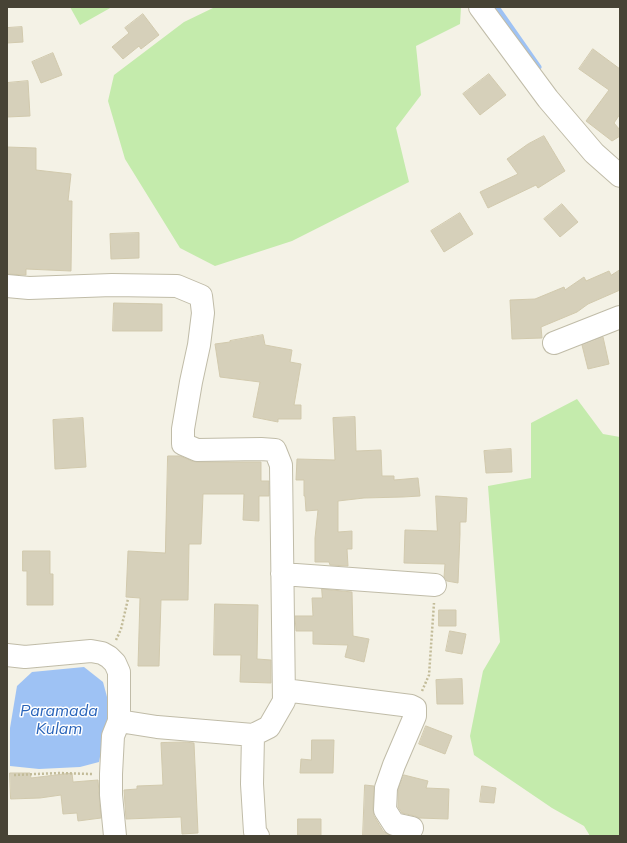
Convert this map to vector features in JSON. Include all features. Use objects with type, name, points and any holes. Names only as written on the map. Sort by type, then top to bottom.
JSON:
[{"type":"street","points":[[480,7],[548,99],[594,153],[620,176]]},
{"type":"street","points":[[7,286],[29,288],[112,285],[177,286],[201,296],[203,313],[199,345],[183,429],[183,444],[197,450],[275,450],[280,465],[284,701],[269,728],[252,735],[157,727],[119,721]]},
{"type":"street","points":[[554,343],[620,317]]},
{"type":"street","points":[[282,574],[435,585]]},
{"type":"street","points":[[7,655],[25,657],[91,651],[109,656],[115,663],[119,672],[119,721],[113,736],[111,774],[111,795],[115,836]]},
{"type":"street","points":[[284,690],[411,706],[415,708],[415,716],[386,788],[385,810],[394,824],[412,828]]},
{"type":"street","points":[[252,735],[252,784],[255,832],[258,836]]},
{"type":"path","points":[[415,708],[429,675],[435,585]]},
{"type":"path","points":[[109,656],[121,629],[128,599]]},
{"type":"path","points":[[14,774],[111,774]]},
{"type":"green space","points":[[70,7],[112,7],[80,25]]},
{"type":"green space","points":[[215,7],[461,7],[460,24],[416,46],[421,95],[396,128],[409,182],[292,241],[215,266],[180,248],[125,159],[108,101],[114,75],[184,22]]},
{"type":"green space","points":[[577,399],[603,434],[620,437],[620,836],[590,836],[584,826],[552,808],[474,755],[470,736],[483,671],[500,642],[488,486],[531,478],[531,423]]},
{"type":"water","name":"Paramada Kulam","points":[[84,667],[103,682],[110,708],[99,762],[80,767],[39,769],[10,766],[10,728],[17,686],[32,672]]},
{"type":"building","points":[[143,14],[159,35],[141,49],[139,46],[123,59],[112,47],[129,33],[125,28]]},
{"type":"building","points":[[22,27],[23,42],[7,43],[7,28]]},
{"type":"building","points":[[593,49],[620,69],[620,114],[614,123],[620,130],[620,136],[612,141],[586,121],[609,90],[579,69]]},
{"type":"building","points":[[53,53],[62,75],[41,83],[32,62]]},
{"type":"building","points":[[489,74],[506,95],[480,115],[463,94]]},
{"type":"building","points":[[28,81],[30,116],[7,117],[7,83]]},
{"type":"building","points":[[544,136],[565,171],[538,188],[536,185],[488,208],[480,192],[518,174],[507,159],[528,144]]},
{"type":"building","points":[[7,147],[36,148],[36,170],[71,174],[68,201],[72,201],[71,271],[26,269],[26,275],[7,274]]},
{"type":"building","points":[[562,204],[578,222],[560,237],[544,219]]},
{"type":"building","points":[[460,213],[473,234],[444,252],[431,231]]},
{"type":"building","points":[[139,233],[139,258],[111,259],[110,234]]},
{"type":"building","points":[[620,270],[620,290],[588,304],[577,312],[541,327],[542,338],[512,339],[510,300],[535,299],[564,287],[565,290],[584,277],[586,281],[609,271],[611,275]]},
{"type":"building","points":[[114,303],[162,304],[162,331],[113,331]]},
{"type":"building","points":[[263,335],[265,345],[292,350],[290,362],[301,364],[294,405],[301,405],[301,419],[278,419],[278,422],[253,417],[260,382],[220,377],[215,344]]},
{"type":"building","points":[[603,337],[609,364],[588,369],[582,345]]},
{"type":"building","points":[[355,417],[356,451],[381,450],[382,476],[394,476],[394,480],[418,478],[420,496],[364,498],[338,501],[338,532],[352,531],[352,549],[347,549],[348,566],[330,565],[329,562],[315,562],[315,538],[318,510],[306,511],[304,480],[296,480],[297,459],[335,460],[333,418]]},
{"type":"building","points":[[83,418],[86,467],[55,469],[53,420]]},
{"type":"building","points":[[511,449],[512,472],[486,473],[484,451]]},
{"type":"building","points":[[168,456],[180,456],[197,462],[261,462],[261,481],[269,481],[269,496],[259,496],[259,521],[243,520],[244,494],[203,494],[201,544],[189,544],[188,600],[161,600],[159,666],[138,666],[140,598],[126,597],[128,551],[165,553]]},
{"type":"building","points":[[436,496],[467,498],[466,522],[460,522],[458,583],[447,581],[444,577],[445,564],[404,563],[405,530],[437,531]]},
{"type":"building","points":[[23,551],[50,551],[50,574],[53,574],[53,605],[27,605],[27,571],[23,571]]},
{"type":"building","points":[[322,589],[352,592],[353,636],[369,639],[364,662],[345,657],[348,645],[313,644],[313,631],[296,631],[295,616],[313,616],[312,598],[322,598]]},
{"type":"building","points":[[215,604],[258,605],[257,659],[271,660],[271,683],[240,682],[241,655],[214,655]]},
{"type":"building","points":[[439,610],[456,610],[456,626],[439,626]]},
{"type":"building","points":[[450,631],[466,634],[462,654],[446,651]]},
{"type":"building","points":[[462,679],[463,704],[437,704],[436,680]]},
{"type":"building","points":[[426,726],[452,736],[445,754],[419,744]]},
{"type":"building","points":[[312,740],[334,740],[333,773],[300,773],[301,759],[311,760]]},
{"type":"building","points":[[161,743],[194,743],[198,833],[182,834],[181,817],[126,819],[124,790],[137,789],[137,786],[163,785]]},
{"type":"building","points":[[10,773],[30,773],[31,778],[72,773],[73,782],[98,780],[101,818],[78,821],[77,813],[63,814],[61,795],[40,798],[11,799]]},
{"type":"building","points":[[404,775],[428,781],[426,788],[449,789],[448,819],[419,818],[402,813],[398,807],[398,790]]},
{"type":"building","points":[[365,785],[374,786],[374,816],[383,831],[391,836],[363,836]]},
{"type":"building","points":[[482,786],[496,788],[494,803],[480,802]]},
{"type":"building","points":[[298,819],[321,819],[321,836],[298,836]]},
{"type":"waterway","points":[[497,7],[539,67]]}]
